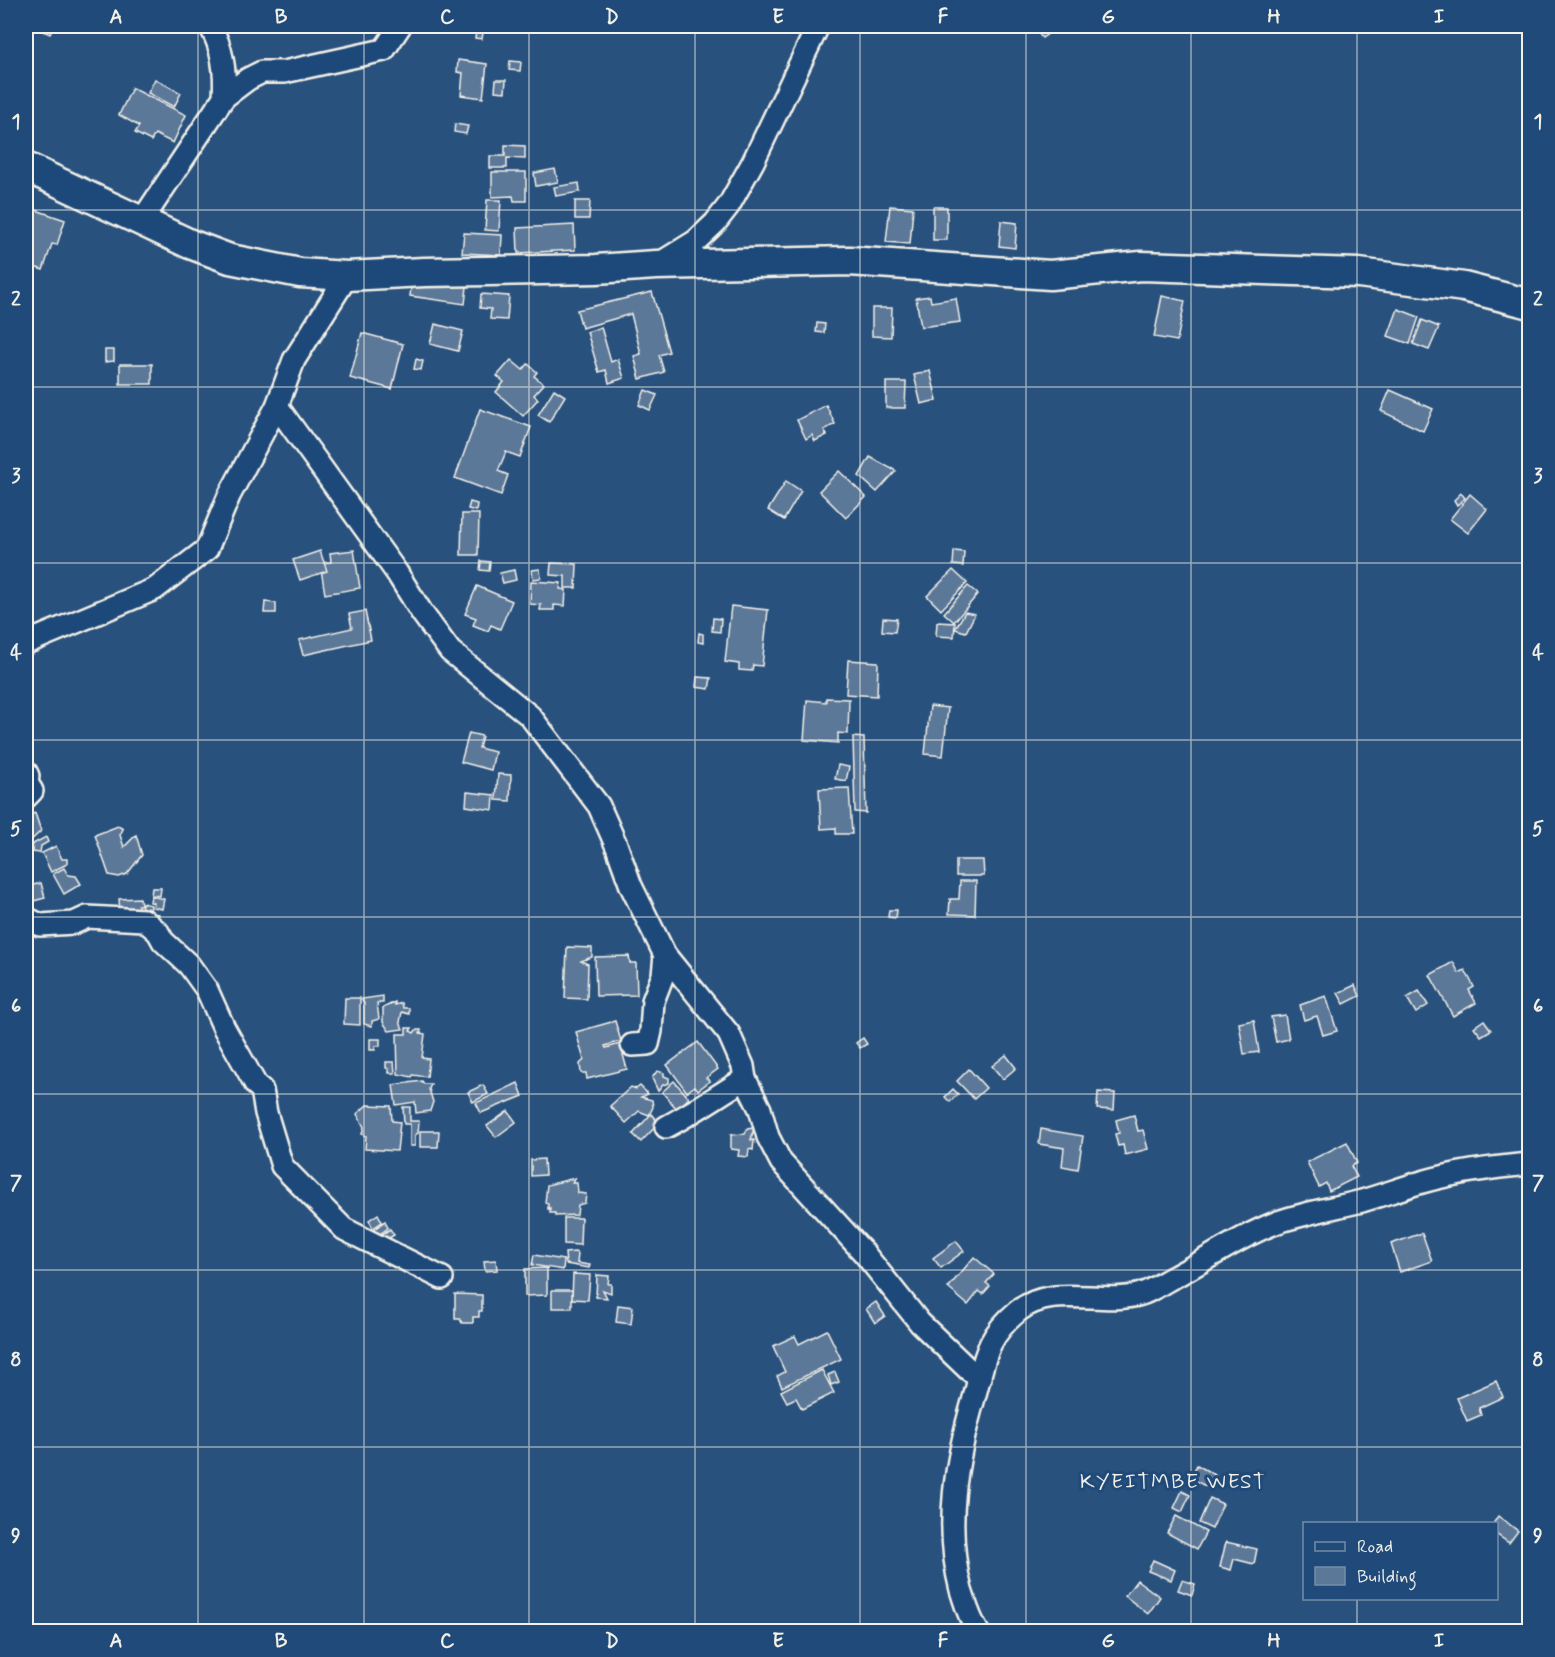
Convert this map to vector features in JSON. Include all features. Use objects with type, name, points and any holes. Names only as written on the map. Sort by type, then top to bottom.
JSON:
[{"type":"street","points":[[210,26],[218,38],[223,60],[224,97]]},
{"type":"street","points":[[141,222],[224,97],[248,79],[262,72],[284,72],[384,50],[400,26]]},
{"type":"street","points":[[656,265],[696,241],[715,223],[729,205],[753,162],[818,26]]},
{"type":"street","points":[[26,167],[190,244],[230,259],[300,273],[347,276],[849,261],[1050,275],[1141,266],[1359,273],[1464,287],[1530,304]]},
{"type":"street","points":[[26,643],[155,590],[207,549],[230,496],[277,406],[294,360],[347,276]]},
{"type":"street","points":[[277,406],[450,651],[530,717],[599,806],[631,885],[665,956],[729,1034],[743,1066],[745,1079],[760,1109],[768,1137],[781,1162],[864,1253],[920,1323],[980,1378]]},
{"type":"street","points":[[26,772],[27,783],[32,791],[26,797]]},
{"type":"street","points":[[26,918],[40,925],[74,923],[87,917],[144,920],[158,932],[162,941],[189,965],[207,990],[224,1028],[256,1084],[262,1090],[266,1113],[282,1166],[344,1229],[442,1278]]},
{"type":"street","points":[[632,1045],[648,1044],[653,1001],[663,975],[665,956]]},
{"type":"street","points":[[666,1127],[745,1079]]},
{"type":"street","points":[[978,1632],[969,1618],[956,1571],[952,1533],[954,1496],[962,1439],[990,1342],[1001,1326],[1020,1309],[1036,1301],[1054,1297],[1124,1297],[1142,1294],[1235,1242],[1278,1222],[1465,1172],[1530,1164]]},
{"type":"street","points":[[951,1353],[973,1349],[990,1342]]},
{"type":"building","points":[[33,26],[54,26],[50,34]]},
{"type":"building","points":[[477,26],[484,26],[482,39],[475,38]]},
{"type":"building","points":[[1039,26],[1048,26],[1052,31],[1042,38],[1035,29]]},
{"type":"building","points":[[458,60],[487,64],[483,98],[461,95],[463,73],[457,72]]},
{"type":"building","points":[[510,61],[521,62],[520,71],[509,70]]},
{"type":"building","points":[[155,79],[181,93],[174,107],[148,93]]},
{"type":"building","points":[[496,80],[506,80],[505,92],[495,91]]},
{"type":"building","points":[[132,88],[186,115],[173,143],[155,134],[151,141],[135,133],[139,126],[119,115]]},
{"type":"building","points":[[455,124],[468,126],[466,134],[454,132]]},
{"type":"building","points":[[505,145],[525,146],[525,159],[507,158],[507,168],[490,168],[490,156],[505,156]]},
{"type":"building","points":[[555,169],[558,182],[536,186],[534,173]]},
{"type":"building","points":[[492,172],[526,172],[526,201],[514,201],[513,196],[492,197]]},
{"type":"building","points":[[579,183],[580,192],[556,196],[554,187]]},
{"type":"building","points":[[487,200],[501,200],[499,231],[485,230]]},
{"type":"building","points":[[575,201],[590,201],[589,219],[575,219]]},
{"type":"building","points":[[890,206],[913,208],[910,244],[886,242]]},
{"type":"building","points":[[933,207],[947,207],[947,240],[933,240]]},
{"type":"building","points":[[33,209],[65,220],[57,245],[52,244],[43,270],[26,264],[26,218],[30,220]]},
{"type":"building","points":[[1001,221],[1017,223],[1015,248],[999,246]]},
{"type":"building","points":[[574,225],[575,250],[518,253],[517,228]]},
{"type":"building","points":[[464,233],[502,235],[501,255],[462,253]]},
{"type":"building","points":[[412,279],[467,287],[465,304],[410,296]]},
{"type":"building","points":[[652,292],[669,352],[659,355],[664,372],[640,379],[634,356],[641,354],[631,314],[582,328],[577,310]]},
{"type":"building","points":[[481,294],[509,296],[507,320],[490,319],[491,309],[480,308]]},
{"type":"building","points":[[930,296],[931,302],[956,298],[960,322],[921,327],[916,298]]},
{"type":"building","points":[[1162,296],[1185,301],[1177,341],[1154,337]]},
{"type":"building","points":[[872,308],[892,308],[891,337],[872,336]]},
{"type":"building","points":[[1398,309],[1419,317],[1410,344],[1388,336]]},
{"type":"building","points":[[1422,320],[1439,327],[1429,350],[1413,344]]},
{"type":"building","points":[[817,323],[825,324],[824,333],[816,332]]},
{"type":"building","points":[[435,324],[463,331],[458,351],[430,344]]},
{"type":"building","points":[[601,327],[611,362],[618,359],[624,378],[609,383],[606,370],[599,372],[587,332]]},
{"type":"building","points":[[362,333],[403,344],[392,389],[350,378]]},
{"type":"building","points":[[105,350],[114,350],[114,361],[105,362]]},
{"type":"building","points":[[416,359],[423,361],[421,370],[414,369]]},
{"type":"building","points":[[511,360],[523,370],[528,364],[537,372],[534,376],[544,384],[534,395],[538,399],[523,416],[496,392],[504,382],[497,376]]},
{"type":"building","points":[[120,364],[152,364],[152,384],[120,384]]},
{"type":"building","points":[[930,371],[937,400],[921,404],[914,375]]},
{"type":"building","points":[[886,382],[906,382],[905,408],[886,408]]},
{"type":"building","points":[[554,389],[565,396],[549,422],[538,415]]},
{"type":"building","points":[[645,390],[657,395],[650,410],[639,405]]},
{"type":"building","points":[[1390,390],[1433,409],[1423,431],[1381,411]]},
{"type":"building","points":[[826,405],[835,424],[824,430],[827,435],[815,441],[812,435],[806,439],[797,420]]},
{"type":"building","points":[[480,409],[531,427],[520,457],[506,452],[498,471],[508,475],[501,495],[455,478]]},
{"type":"building","points":[[870,457],[896,471],[877,492],[859,476]]},
{"type":"building","points":[[839,471],[866,497],[846,518],[819,491]]},
{"type":"building","points":[[786,481],[801,491],[784,520],[768,510]]},
{"type":"building","points":[[1461,493],[1465,498],[1457,505],[1454,500]]},
{"type":"building","points":[[1470,494],[1487,509],[1468,533],[1450,519]]},
{"type":"building","points":[[470,502],[477,504],[476,511],[468,509]]},
{"type":"building","points":[[462,514],[479,514],[478,555],[461,555]]},
{"type":"building","points":[[354,550],[360,588],[325,594],[320,563],[331,562],[330,553]]},
{"type":"building","points":[[320,551],[327,571],[300,580],[293,560]]},
{"type":"building","points":[[954,551],[964,552],[963,566],[953,565]]},
{"type":"building","points":[[481,561],[490,562],[489,571],[480,570]]},
{"type":"building","points":[[551,563],[577,564],[576,588],[565,588],[565,576],[550,575]]},
{"type":"building","points":[[540,569],[541,578],[533,579],[532,570]]},
{"type":"building","points":[[514,570],[516,580],[503,583],[500,573]]},
{"type":"building","points":[[953,570],[967,583],[941,610],[927,596]]},
{"type":"building","points":[[531,581],[561,583],[560,589],[566,590],[565,606],[554,605],[554,610],[540,610],[541,605],[530,604]]},
{"type":"building","points":[[477,586],[512,601],[500,629],[491,625],[488,631],[473,625],[476,618],[465,614]]},
{"type":"building","points":[[968,586],[978,594],[954,622],[944,613]]},
{"type":"building","points":[[265,602],[276,603],[276,613],[264,613]]},
{"type":"building","points":[[731,606],[768,610],[762,666],[753,665],[752,671],[739,670],[739,664],[725,662]]},
{"type":"building","points":[[365,611],[371,640],[303,655],[299,640],[352,628],[349,614]]},
{"type":"building","points":[[965,612],[975,614],[966,632],[955,629]]},
{"type":"building","points":[[713,618],[721,619],[720,632],[712,631]]},
{"type":"building","points":[[883,618],[897,619],[895,632],[882,631]]},
{"type":"building","points":[[937,622],[955,623],[954,637],[936,636]]},
{"type":"building","points":[[699,633],[703,634],[703,643],[698,642]]},
{"type":"building","points":[[848,660],[878,662],[877,696],[846,694]]},
{"type":"building","points":[[697,677],[711,678],[709,689],[696,687]]},
{"type":"building","points":[[826,698],[849,699],[848,734],[838,733],[838,743],[804,740],[807,700],[826,702]]},
{"type":"building","points":[[930,706],[948,708],[943,756],[925,754]]},
{"type":"building","points":[[469,733],[482,736],[479,748],[495,752],[491,770],[461,762]]},
{"type":"building","points":[[853,737],[864,738],[866,813],[855,812]]},
{"type":"building","points":[[838,765],[849,767],[846,781],[835,779]]},
{"type":"building","points":[[498,774],[511,775],[510,801],[496,800]]},
{"type":"building","points":[[849,788],[852,834],[836,834],[836,828],[821,829],[819,789]]},
{"type":"building","points":[[467,792],[494,795],[493,810],[466,806]]},
{"type":"building","points":[[35,813],[41,831],[27,844],[26,817]]},
{"type":"building","points":[[118,826],[123,829],[120,835],[124,847],[136,835],[142,855],[127,874],[119,877],[109,875],[95,835]]},
{"type":"building","points":[[46,837],[48,842],[41,846],[40,853],[32,852],[33,844]]},
{"type":"building","points":[[56,846],[62,859],[67,859],[67,864],[51,872],[42,853]]},
{"type":"building","points":[[956,860],[983,860],[984,876],[956,876]]},
{"type":"building","points":[[64,868],[68,875],[76,876],[81,884],[64,894],[53,874]]},
{"type":"building","points":[[960,881],[976,881],[975,915],[949,914],[950,899],[959,899]]},
{"type":"building","points":[[41,883],[45,898],[30,902],[26,887]]},
{"type":"building","points":[[152,888],[161,888],[160,896],[151,895]]},
{"type":"building","points":[[151,896],[164,899],[162,909],[153,907],[154,903],[150,902]]},
{"type":"building","points":[[140,898],[139,913],[120,911],[119,899]]},
{"type":"building","points":[[142,903],[151,905],[150,913],[159,914],[157,923],[141,913]]},
{"type":"building","points":[[889,910],[897,910],[896,918],[888,917]]},
{"type":"building","points":[[567,947],[592,948],[592,957],[581,961],[588,964],[587,999],[565,998]]},
{"type":"building","points":[[629,956],[630,963],[636,963],[637,995],[596,996],[595,957]]},
{"type":"building","points":[[1453,962],[1459,973],[1465,970],[1474,987],[1469,990],[1476,1003],[1453,1016],[1430,975]]},
{"type":"building","points":[[1355,985],[1360,996],[1344,1004],[1338,993]]},
{"type":"building","points":[[1419,991],[1428,1005],[1416,1013],[1407,998]]},
{"type":"building","points":[[383,996],[383,1003],[377,1003],[379,1019],[372,1021],[372,1026],[364,1024],[362,999]]},
{"type":"building","points":[[1326,996],[1337,1031],[1323,1035],[1317,1016],[1304,1020],[1300,1005]]},
{"type":"building","points":[[345,998],[360,998],[360,1025],[344,1024]]},
{"type":"building","points":[[395,1002],[395,1005],[402,1003],[403,1008],[409,1008],[409,1014],[402,1012],[400,1022],[403,1029],[389,1031],[383,1022],[383,1008]]},
{"type":"building","points":[[1285,1015],[1289,1039],[1276,1042],[1271,1017]]},
{"type":"building","points":[[1254,1020],[1259,1052],[1244,1054],[1239,1023]]},
{"type":"building","points":[[1484,1020],[1491,1030],[1481,1036],[1474,1027]]},
{"type":"building","points":[[615,1021],[621,1041],[605,1046],[606,1048],[620,1044],[627,1069],[587,1079],[586,1073],[581,1073],[580,1064],[584,1060],[576,1032]]},
{"type":"building","points":[[406,1028],[412,1028],[410,1031],[414,1033],[416,1030],[421,1030],[420,1033],[425,1034],[422,1058],[429,1059],[427,1077],[398,1074],[397,1034],[406,1034]]},
{"type":"building","points":[[863,1038],[867,1044],[860,1048],[856,1043]]},
{"type":"building","points":[[370,1039],[380,1039],[380,1046],[375,1046],[375,1050],[370,1050]]},
{"type":"building","points":[[698,1042],[718,1069],[706,1078],[710,1081],[698,1090],[695,1086],[687,1092],[667,1065]]},
{"type":"building","points":[[1006,1055],[1016,1068],[1003,1079],[992,1066]]},
{"type":"building","points":[[386,1062],[394,1062],[395,1073],[389,1073]]},
{"type":"building","points":[[969,1069],[986,1088],[974,1099],[957,1081]]},
{"type":"building","points":[[657,1071],[669,1078],[669,1083],[663,1085],[658,1091],[652,1078]]},
{"type":"building","points":[[422,1081],[424,1084],[431,1084],[429,1089],[433,1102],[430,1111],[416,1113],[415,1102],[396,1105],[393,1085]]},
{"type":"building","points":[[674,1081],[689,1098],[677,1109],[662,1092]]},
{"type":"building","points":[[518,1083],[523,1096],[481,1113],[476,1103]]},
{"type":"building","points":[[483,1085],[488,1094],[473,1102],[468,1092]]},
{"type":"building","points":[[640,1086],[648,1094],[641,1097],[652,1100],[653,1107],[649,1115],[639,1111],[626,1123],[610,1106],[631,1087],[636,1089]]},
{"type":"building","points":[[953,1089],[958,1094],[950,1102],[945,1097]]},
{"type":"building","points":[[1098,1092],[1115,1093],[1114,1110],[1097,1109]]},
{"type":"building","points":[[367,1105],[391,1106],[392,1121],[400,1122],[397,1151],[365,1149],[366,1136],[362,1134],[364,1127],[357,1114]]},
{"type":"building","points":[[403,1107],[410,1107],[410,1121],[419,1121],[415,1146],[410,1146],[410,1124],[404,1124]]},
{"type":"building","points":[[508,1111],[516,1122],[496,1137],[487,1126]]},
{"type":"building","points":[[651,1114],[659,1123],[641,1142],[633,1134]]},
{"type":"building","points":[[1134,1115],[1138,1131],[1143,1130],[1148,1149],[1125,1155],[1123,1145],[1118,1146],[1115,1134],[1119,1133],[1116,1120]]},
{"type":"building","points":[[754,1128],[751,1140],[754,1140],[753,1150],[749,1149],[748,1157],[738,1156],[739,1150],[731,1149],[731,1135],[745,1134],[747,1129]]},
{"type":"building","points":[[1041,1129],[1083,1136],[1078,1169],[1062,1166],[1064,1148],[1039,1144]]},
{"type":"building","points":[[420,1131],[439,1131],[438,1147],[420,1147]]},
{"type":"building","points":[[1347,1142],[1357,1163],[1351,1166],[1357,1177],[1329,1191],[1326,1183],[1319,1187],[1307,1162]]},
{"type":"building","points":[[544,1159],[545,1175],[531,1176],[531,1160]]},
{"type":"building","points":[[575,1178],[572,1183],[577,1183],[578,1193],[586,1194],[585,1203],[578,1205],[577,1215],[555,1216],[555,1213],[550,1213],[548,1204],[545,1203],[547,1185]]},
{"type":"building","points":[[378,1214],[382,1222],[373,1228],[369,1220]]},
{"type":"building","points":[[564,1218],[581,1218],[580,1245],[564,1244]]},
{"type":"building","points":[[385,1221],[388,1228],[376,1237],[372,1231]]},
{"type":"building","points":[[390,1229],[394,1235],[379,1244],[376,1238]]},
{"type":"building","points":[[1422,1233],[1432,1261],[1400,1272],[1391,1244]]},
{"type":"building","points":[[956,1241],[964,1251],[941,1268],[933,1258]]},
{"type":"building","points":[[565,1253],[578,1254],[577,1263],[590,1265],[589,1268],[566,1264]]},
{"type":"building","points":[[534,1255],[564,1260],[563,1270],[532,1265]]},
{"type":"building","points":[[974,1257],[994,1274],[986,1283],[990,1286],[983,1294],[979,1291],[968,1305],[948,1288]]},
{"type":"building","points":[[496,1260],[497,1270],[485,1271],[484,1261]]},
{"type":"building","points":[[547,1268],[547,1295],[525,1296],[525,1269]]},
{"type":"building","points":[[573,1274],[590,1275],[588,1300],[572,1299]]},
{"type":"building","points":[[597,1275],[609,1276],[608,1284],[611,1284],[611,1293],[603,1290],[607,1298],[596,1297]]},
{"type":"building","points":[[552,1290],[572,1290],[572,1308],[552,1308]]},
{"type":"building","points":[[455,1294],[482,1295],[482,1311],[479,1311],[479,1317],[473,1317],[473,1323],[462,1323],[460,1319],[455,1319]]},
{"type":"building","points":[[876,1302],[885,1316],[875,1323],[866,1309]]},
{"type":"building","points":[[618,1305],[633,1307],[631,1324],[616,1322]]},
{"type":"building","points":[[827,1330],[841,1359],[782,1387],[777,1376],[785,1372],[773,1346],[795,1336],[799,1344]]},
{"type":"building","points":[[822,1370],[834,1393],[802,1409],[796,1398],[787,1402],[781,1391]]},
{"type":"building","points":[[835,1372],[839,1382],[831,1385],[828,1375]]},
{"type":"building","points":[[1496,1381],[1503,1397],[1479,1408],[1481,1415],[1467,1421],[1457,1398]]},
{"type":"building","points":[[1197,1465],[1215,1475],[1209,1488],[1190,1478]]},
{"type":"building","points":[[1182,1491],[1190,1495],[1182,1512],[1174,1508]]},
{"type":"building","points":[[1210,1498],[1223,1504],[1212,1529],[1199,1523]]},
{"type":"building","points":[[1176,1516],[1206,1532],[1197,1549],[1167,1533]]},
{"type":"building","points":[[1498,1516],[1518,1531],[1509,1543],[1498,1535],[1498,1522],[1494,1522]]},
{"type":"building","points":[[1226,1542],[1257,1549],[1254,1564],[1234,1559],[1231,1570],[1220,1567]]},
{"type":"building","points":[[1153,1560],[1175,1570],[1171,1580],[1148,1571]]},
{"type":"building","points":[[1137,1580],[1160,1597],[1148,1614],[1125,1596]]},
{"type":"building","points":[[1182,1580],[1195,1584],[1192,1595],[1178,1590]]},
{"type":"district","name":"KYEITMBE WEST","points":[[1173,1482]]}]
